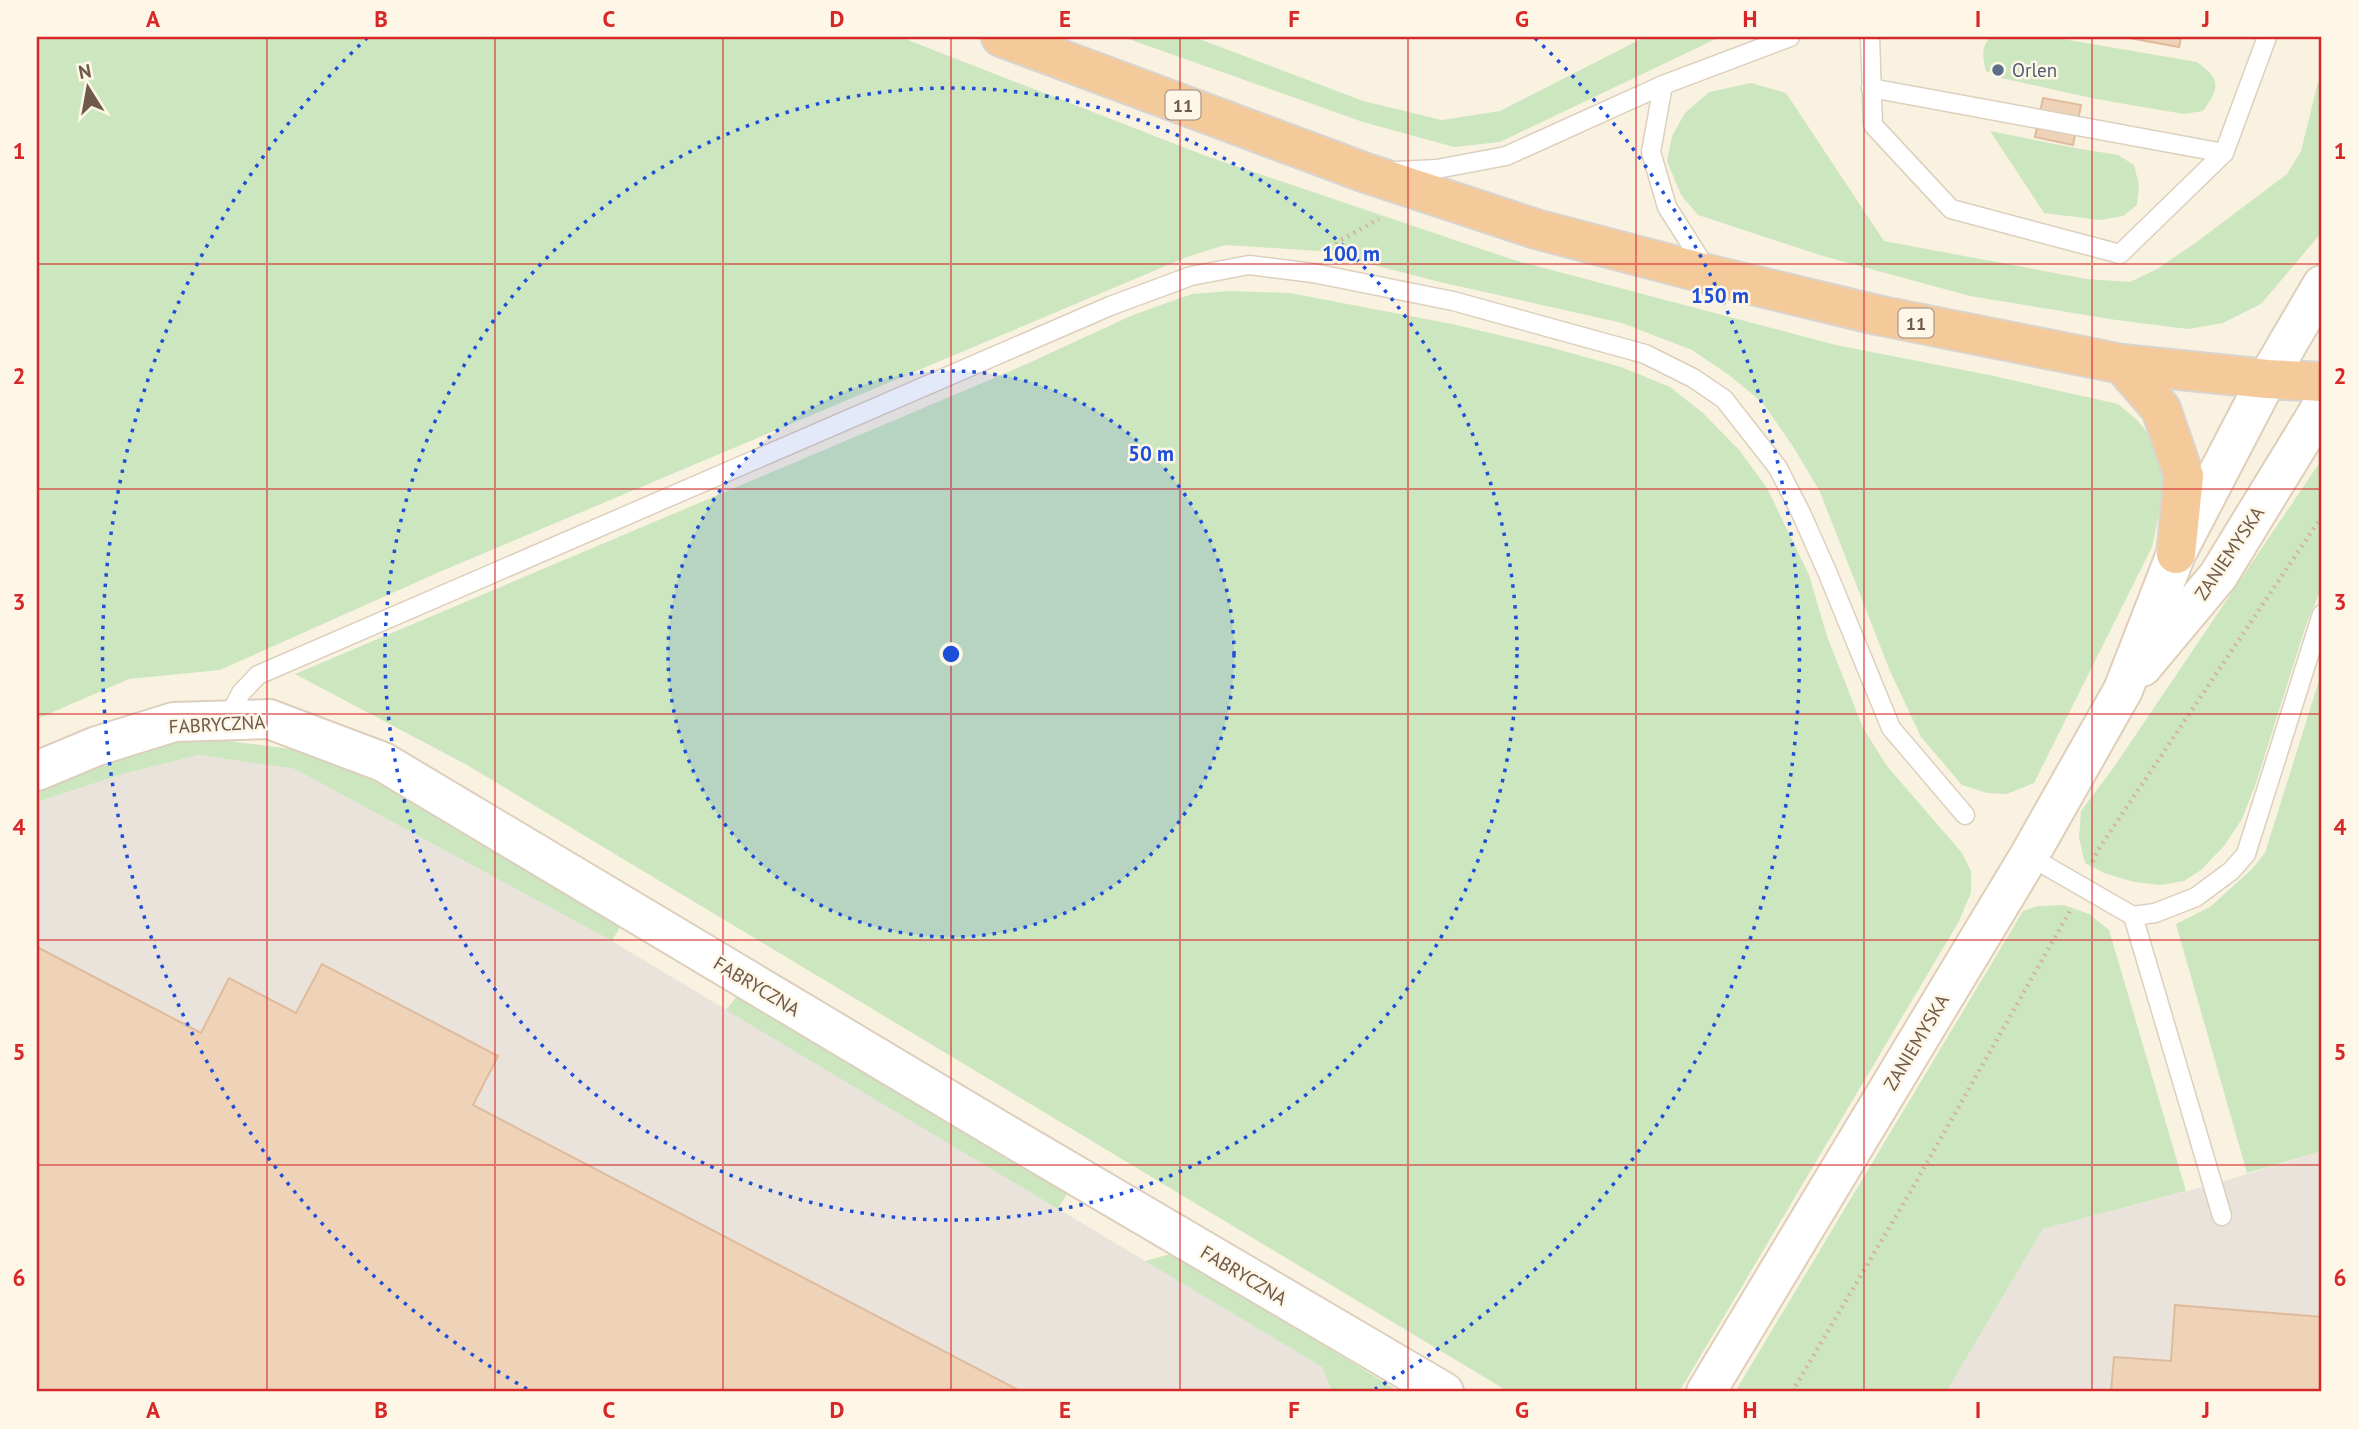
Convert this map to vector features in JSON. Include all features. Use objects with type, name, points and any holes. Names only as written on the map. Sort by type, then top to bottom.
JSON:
[{"type":"highway","name":"11","points":[[1001,37],[1366,173],[1536,229],[1711,275],[1877,315],[2122,363],[2267,379],[2322,382]]},
{"type":"highway","points":[[2122,363],[2161,409],[2184,476],[2175,554]]},
{"type":"street","name":"ZANIEMYSKA","points":[[1706,1392],[2029,856],[2123,690],[2175,554],[2267,379],[2322,285]]},
{"type":"street","name":"ZANIEMYSKA","points":[[2123,690],[2218,576],[2322,406]]},
{"type":"street","name":"FABRYCZNA","points":[[37,771],[97,746],[174,722],[227,720],[269,719],[383,762],[1007,1135],[1444,1392]]},
{"type":"lane","points":[[1366,173],[1437,169],[1506,156],[1663,85],[1790,37]]},
{"type":"lane","points":[[1870,37],[1873,125],[1951,209],[2120,254],[2224,153],[2267,37]]},
{"type":"lane","points":[[1663,85],[1651,152],[1667,207],[1711,275]]},
{"type":"lane","points":[[1871,88],[2224,153]]},
{"type":"lane","points":[[227,720],[241,693],[258,675],[1110,306],[1191,276],[1249,265],[1313,273],[1453,301],[1645,354],[1693,378],[1724,399],[1777,468],[1801,513],[1891,728],[1965,815]]},
{"type":"lane","points":[[2029,856],[2133,916],[2155,913],[2196,897],[2231,871],[2246,854],[2322,614]]},
{"type":"lane","points":[[2133,916],[2222,1216]]},
{"type":"path","points":[[1313,273],[1339,241],[1428,193]]},
{"type":"path","points":[[1792,1392],[1912,1189],[2083,887],[2098,850],[2322,516]]},
{"type":"shaded area","points":[[199,755],[295,769],[612,941],[1322,1367],[1332,1392],[37,1392],[37,802],[123,774]]},
{"type":"shaded area","points":[[2322,1151],[2322,1392],[1946,1392],[2043,1229],[2214,1184]]},
{"type":"green space","points":[[37,37],[900,37],[1206,156],[1514,260],[1836,345],[2118,404],[2137,420],[2155,442],[2162,464],[2165,486],[2152,547],[2034,783],[2007,794],[1987,793],[1962,785],[1921,737],[1890,671],[1820,492],[1763,403],[1729,375],[1692,350],[1622,323],[1440,282],[1319,251],[1225,245],[1187,257],[437,573],[220,670],[129,679],[37,719]]},
{"type":"green space","points":[[1123,37],[1194,37],[1363,101],[1442,120],[1500,111],[1645,37],[1720,37],[1500,142],[1454,147],[1363,122]]},
{"type":"green space","points":[[1991,37],[2051,37],[2197,62],[2211,74],[2215,90],[2203,111],[2184,114],[2096,99],[2001,78],[1986,71],[1984,49]]},
{"type":"green space","points":[[2318,82],[2322,83],[2322,232],[2261,304],[2223,323],[2188,329],[1970,296],[1823,256],[1698,215],[1681,195],[1667,161],[1672,136],[1685,113],[1709,92],[1751,83],[1786,93],[1884,241],[2087,279],[2130,282],[2157,269],[2198,241],[2287,174],[2301,151]]},
{"type":"green space","points":[[1990,131],[2118,155],[2134,165],[2139,185],[2137,205],[2123,216],[2100,220],[2044,213]]},
{"type":"green space","points":[[1229,291],[1290,293],[1452,324],[1621,367],[1670,387],[1703,413],[1740,451],[1767,488],[1809,575],[1827,636],[1863,728],[1887,766],[1962,853],[1971,871],[1971,893],[1958,923],[1679,1392],[1509,1392],[467,765],[295,674],[1013,370],[1133,315],[1192,294]]},
{"type":"green space","points":[[2322,459],[2322,587],[2306,625],[2242,819],[2224,846],[2201,870],[2184,881],[2160,885],[2134,882],[2104,873],[2085,863],[2079,838],[2081,811],[2114,767]]},
{"type":"green space","points":[[2322,671],[2322,1151],[2247,1173],[2176,924],[2210,907],[2251,870],[2265,853]]},
{"type":"green space","points":[[185,741],[227,741],[300,750],[375,781],[620,927],[612,941],[295,769],[199,755],[123,774],[37,802],[37,786],[106,759]]},
{"type":"green space","points":[[2064,905],[2089,914],[2109,930],[2186,1191],[2043,1229],[1946,1392],[1735,1392],[2023,911],[2038,906]]},
{"type":"green space","points":[[738,995],[1068,1192],[1058,1209],[726,1010]]},
{"type":"green space","points":[[1174,1253],[1400,1392],[1332,1392],[1322,1367],[1145,1261]]},
{"type":"building","points":[[2124,37],[2181,37],[2179,47]]},
{"type":"building","points":[[2043,98],[2081,105],[2073,145],[2035,137]]},
{"type":"building","points":[[37,947],[201,1033],[229,978],[296,1013],[322,964],[498,1056],[473,1105],[1022,1392],[37,1392]]},
{"type":"building","points":[[2175,1305],[2322,1317],[2322,1392],[2111,1392],[2114,1357],[2171,1361]]},
{"type":"place","name":"Orlen","points":[[1998,70]]}]
